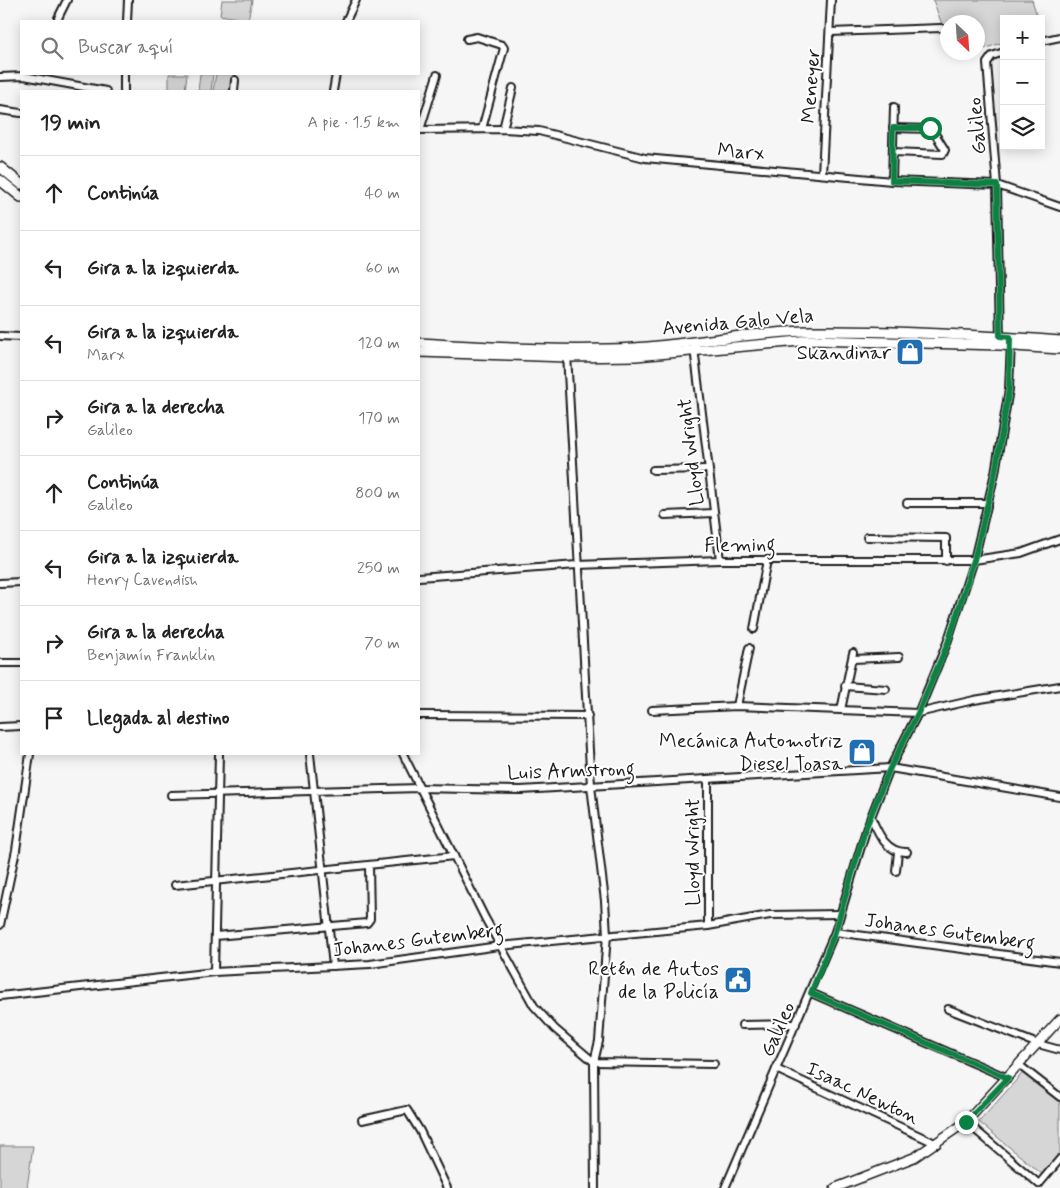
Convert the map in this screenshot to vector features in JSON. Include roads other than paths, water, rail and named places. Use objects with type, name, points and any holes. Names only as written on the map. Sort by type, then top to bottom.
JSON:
[{"type":"main road","points":[[0,167],[20,183]]},
{"type":"main road","points":[[0,180],[20,196]]},
{"type":"main road","points":[[907,343],[908,333]]},
{"type":"main road","name":"Avenida Galo Vela","points":[[420,343],[636,356],[694,345],[811,336],[908,333],[1000,341]]},
{"type":"main road","name":"Avenida Galo Vela","points":[[811,336],[907,343],[1060,340]]},
{"type":"main road","name":"Avenida Galo Vela","points":[[1011,341],[1060,349]]},
{"type":"main road","name":"Avenida Galo Vela","points":[[420,352],[567,353]]},
{"type":"street","points":[[59,20],[67,0]]},
{"type":"street","points":[[127,20],[128,0]]},
{"type":"street","points":[[346,20],[356,0]]},
{"type":"street","name":"Meneyer","points":[[822,174],[831,0]]},
{"type":"street","points":[[830,32],[940,28]]},
{"type":"street","points":[[467,39],[476,37],[502,45],[504,48],[482,129]]},
{"type":"street","points":[[1045,40],[1060,37]]},
{"type":"street","name":"Galileo","points":[[1000,53],[992,56],[987,63],[997,185],[1000,341]]},
{"type":"street","points":[[124,75],[124,90]]},
{"type":"street","points":[[333,90],[336,75]]},
{"type":"street","points":[[420,130],[438,75]]},
{"type":"street","points":[[0,77],[24,76],[68,88],[93,90]]},
{"type":"street","points":[[234,90],[235,80]]},
{"type":"street","points":[[502,129],[513,88]]},
{"type":"street","points":[[892,181],[894,107]]},
{"type":"street","points":[[0,110],[20,113]]},
{"type":"street","points":[[893,128],[932,129],[945,150],[943,154],[893,152]]},
{"type":"street","name":"Marx","points":[[420,130],[502,129],[539,131],[645,158],[892,181],[997,185],[1060,207]]},
{"type":"street","points":[[0,336],[20,337]]},
{"type":"street","name":"Galileo","points":[[724,1188],[811,993],[835,932],[871,817],[890,768],[918,713],[948,643],[974,560],[988,503],[1009,389],[1011,341]]},
{"type":"street","name":"Lloyd Wright","points":[[694,345],[720,560]]},
{"type":"street","points":[[567,353],[577,565],[591,786],[605,901],[607,935],[599,1041],[594,1062],[595,1188]]},
{"type":"street","points":[[652,470],[708,469]]},
{"type":"street","points":[[907,504],[988,503]]},
{"type":"street","points":[[665,515],[714,513]]},
{"type":"street","points":[[867,537],[946,538],[946,561]]},
{"type":"street","name":"Fleming","points":[[420,577],[577,565],[720,560],[974,560],[1021,553],[1060,539]]},
{"type":"street","points":[[754,629],[767,560]]},
{"type":"street","points":[[0,583],[20,582]]},
{"type":"street","points":[[737,706],[749,648]]},
{"type":"street","points":[[841,710],[853,656],[899,657]]},
{"type":"street","points":[[0,663],[20,663]]},
{"type":"street","points":[[845,686],[886,689]]},
{"type":"street","points":[[652,710],[737,706],[918,713],[974,700],[1060,686]]},
{"type":"street","points":[[420,715],[588,716]]},
{"type":"street","points":[[0,727],[20,726]]},
{"type":"street","points":[[0,925],[16,850],[30,755]]},
{"type":"street","points":[[214,972],[219,755]]},
{"type":"street","points":[[310,755],[333,966]]},
{"type":"street","points":[[403,755],[499,946],[534,1006],[550,1024],[594,1062],[714,1064]]},
{"type":"street","name":"Luis Armstrong","points":[[171,795],[419,788],[521,790],[890,768],[1060,797]]},
{"type":"street","name":"Lloyd Wright","points":[[708,779],[708,926]]},
{"type":"street","points":[[871,817],[881,838],[898,852],[907,852]]},
{"type":"street","points":[[896,871],[898,852]]},
{"type":"street","points":[[175,885],[454,856]]},
{"type":"street","points":[[215,936],[361,924],[370,919],[369,866]]},
{"type":"street","name":"Johanes Gutemberg","points":[[0,996],[214,972],[370,964],[499,946],[708,926],[770,915],[840,914]]},
{"type":"street","name":"Johanes Gutemberg","points":[[835,932],[1060,962]]},
{"type":"street","points":[[811,993],[1008,1078]]},
{"type":"street","points":[[948,1009],[1038,1044],[1060,1050]]},
{"type":"street","points":[[835,1188],[915,1157],[937,1144],[966,1122],[1060,1019]]},
{"type":"street","points":[[742,1025],[796,1024]]},
{"type":"street","points":[[1019,1065],[1060,1097]]},
{"type":"street","name":"Isaac Newton","points":[[776,1070],[937,1144]]},
{"type":"street","points":[[362,1120],[407,1110],[420,1131],[447,1188]]},
{"type":"street","points":[[966,1122],[1039,1186],[1060,1159]]},
{"type":"place","name":"Skandinar","points":[[910,352]]},
{"type":"place","name":"Mecánica Automotriz Diesel Toasa","points":[[862,752]]},
{"type":"place","name":"Retén de Autos de la Policía","points":[[738,980]]}]
